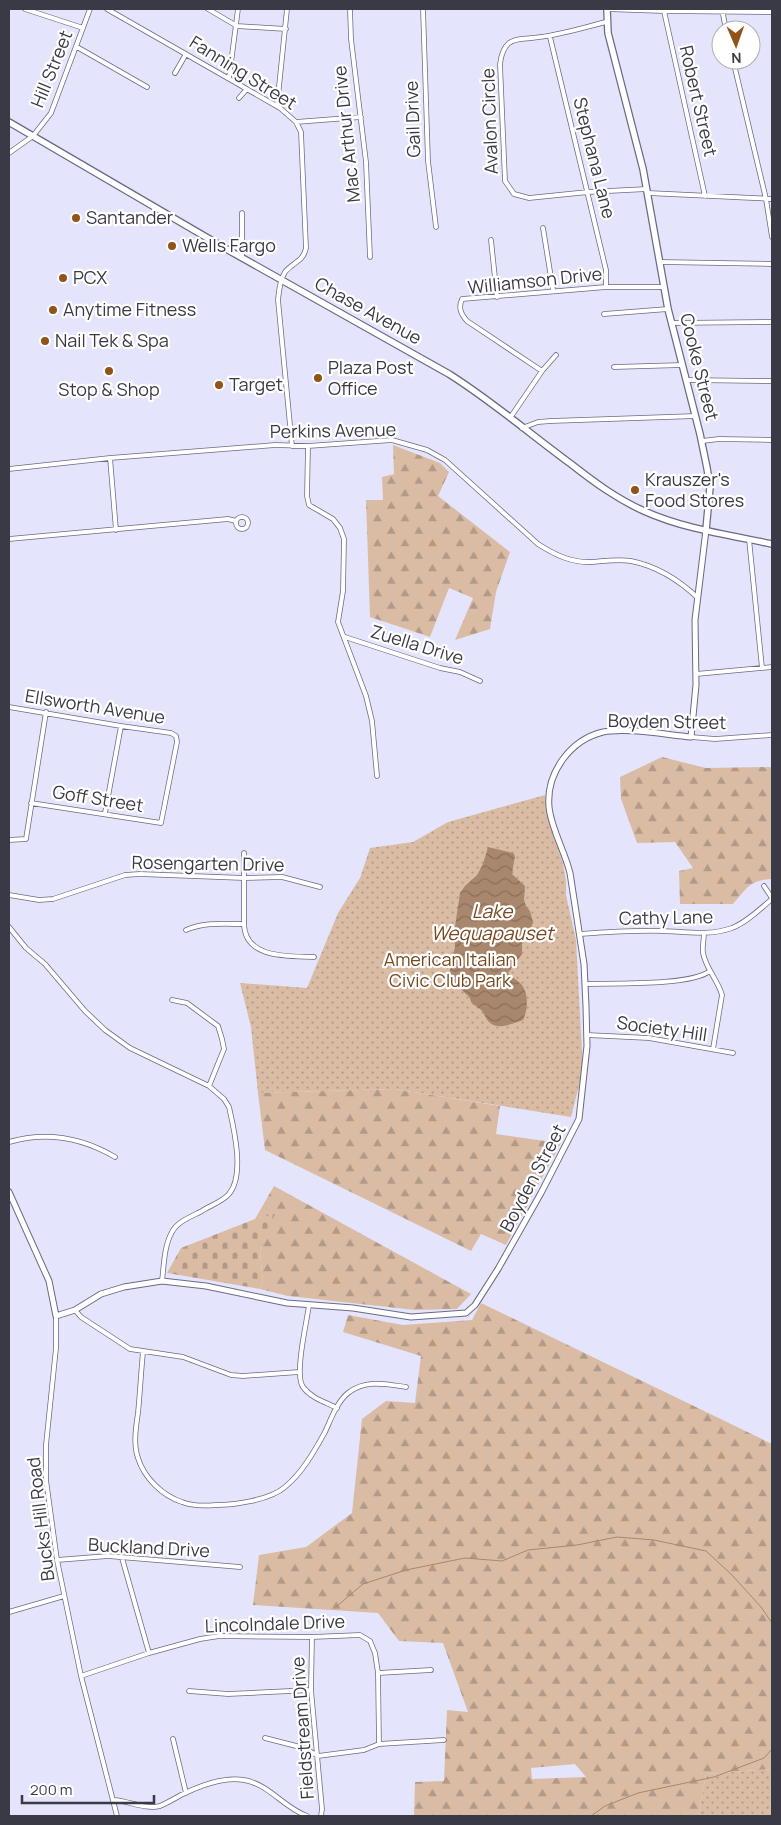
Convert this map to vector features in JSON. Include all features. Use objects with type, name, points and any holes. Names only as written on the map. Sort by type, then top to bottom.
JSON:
[{"type":"main road","name":"Cooke Street","points":[[606,9],[606,22],[647,191],[671,323],[702,440],[710,487],[706,530]]},
{"type":"main road","name":"Chase Avenue","points":[[9,122],[242,258],[449,374],[595,482],[628,503],[658,517],[706,530],[772,544]]},
{"type":"street","points":[[25,9],[83,28]]},
{"type":"street","name":"Hill Street","points":[[9,153],[33,136],[46,122],[54,108],[90,9]]},
{"type":"street","name":"Fanning Street","points":[[107,9],[277,106],[296,122],[302,140],[306,248],[303,258],[286,271],[282,280]]},
{"type":"street","points":[[208,9],[237,26],[286,29]]},
{"type":"street","points":[[229,78],[238,9]]},
{"type":"street","points":[[277,106],[287,9]]},
{"type":"street","name":"Mac Arthur Drive","points":[[350,9],[351,39],[366,162],[370,258]]},
{"type":"street","name":"Gail Drive","points":[[423,9],[428,162],[436,227]]},
{"type":"street","points":[[606,9],[772,12]]},
{"type":"street","name":"Robert Street","points":[[664,11],[705,196]]},
{"type":"street","name":"Avalon Circle","points":[[606,22],[550,37],[517,39],[510,42],[501,55],[505,180],[514,194],[529,198],[588,192],[647,191],[772,199]]},
{"type":"street","name":"Stephana Lane","points":[[550,37],[606,270],[606,287]]},
{"type":"street","points":[[76,47],[146,87]]},
{"type":"street","points":[[175,74],[186,54]]},
{"type":"street","points":[[735,70],[766,199],[772,237]]},
{"type":"street","points":[[239,98],[247,89]]},
{"type":"street","points":[[296,122],[361,117]]},
{"type":"street","points":[[242,214],[242,258]]},
{"type":"street","points":[[542,228],[552,290]]},
{"type":"street","points":[[492,240],[497,297]]},
{"type":"street","points":[[660,262],[772,264]]},
{"type":"street","points":[[282,280],[278,306],[292,446]]},
{"type":"street","name":"Williamson Drive","points":[[542,371],[467,321],[461,315],[460,305],[462,299],[552,290],[606,287],[664,287]]},
{"type":"street","points":[[604,314],[668,309]]},
{"type":"street","points":[[671,323],[772,322]]},
{"type":"street","points":[[510,418],[542,371],[556,355]]},
{"type":"street","points":[[614,367],[682,365]]},
{"type":"street","points":[[686,380],[772,381]]},
{"type":"street","points":[[522,428],[538,422],[550,421],[696,416]]},
{"type":"street","name":"Perkins Avenue","points":[[9,469],[110,458],[275,445],[308,446],[392,440],[427,450],[445,460],[538,544],[554,554],[570,560],[590,562],[631,561],[667,576],[686,587],[698,598]]},
{"type":"street","points":[[702,440],[772,440]]},
{"type":"street","points":[[308,446],[307,496],[310,505],[333,519],[340,528],[344,539],[343,591],[338,622],[366,696],[372,721],[377,776]]},
{"type":"street","points":[[110,458],[116,530]]},
{"type":"street","points":[[9,539],[228,519],[236,521]]},
{"type":"street","name":"Cooke Street","points":[[691,737],[696,674],[695,620],[706,530]]},
{"type":"street","points":[[749,539],[762,668]]},
{"type":"street","name":"Zuella Drive","points":[[345,637],[440,668],[460,672],[480,681]]},
{"type":"street","points":[[696,674],[772,667]]},
{"type":"street","name":"Ellsworth Avenue","points":[[9,706],[171,733],[176,736],[177,742],[161,823]]},
{"type":"street","points":[[9,840],[26,839],[46,712]]},
{"type":"street","points":[[105,813],[121,726]]},
{"type":"street","name":"Boyden Street","points":[[56,1316],[76,1310],[101,1294],[124,1287],[162,1281],[206,1286],[287,1303],[353,1308],[412,1317],[466,1313],[475,1305],[498,1269],[575,1130],[580,1111],[587,1035],[586,984],[580,934],[567,861],[552,822],[549,807],[549,793],[561,760],[583,741],[602,732],[632,732],[715,739],[772,735]]},
{"type":"street","name":"Goff Street","points":[[31,803],[161,823]]},
{"type":"street","points":[[244,853],[244,932],[247,940],[260,951],[278,956],[314,957]]},
{"type":"street","name":"Rosengarten Drive","points":[[9,895],[39,900],[53,899],[125,875],[140,874],[244,878],[282,877],[320,888]]},
{"type":"street","points":[[764,886],[772,898]]},
{"type":"street","name":"Cathy Lane","points":[[580,934],[663,931],[692,934],[716,932],[733,927],[751,916],[772,898]]},
{"type":"street","points":[[186,930],[198,925],[244,924]]},
{"type":"street","points":[[9,927],[26,948],[45,964],[85,1011],[105,1030],[130,1048],[209,1086],[224,1099],[229,1107],[238,1174],[236,1183],[224,1199],[183,1220],[172,1232],[165,1252],[162,1281]]},
{"type":"street","points":[[704,933],[703,952],[722,995],[713,1049]]},
{"type":"street","points":[[586,984],[682,981],[703,976],[710,971]]},
{"type":"street","points":[[172,1000],[187,1003],[218,1026],[224,1049],[209,1086]]},
{"type":"street","name":"Society Hill","points":[[587,1035],[649,1038],[733,1053]]},
{"type":"street","points":[[9,1142],[23,1138],[50,1135],[102,1149],[115,1157]]},
{"type":"street","name":"Bucks Hill Road","points":[[9,1192],[49,1281],[56,1316],[56,1348],[46,1445],[46,1471],[57,1560],[64,1596],[81,1676],[117,1816]]},
{"type":"street","points":[[310,1305],[299,1372],[302,1386],[313,1397],[336,1408]]},
{"type":"street","points":[[76,1310],[81,1317],[121,1345],[143,1352],[183,1357],[231,1375],[243,1376],[299,1372]]},
{"type":"street","points":[[143,1352],[136,1439],[138,1458],[147,1476],[164,1494],[183,1503],[208,1506],[233,1505],[259,1499],[284,1489],[302,1470],[324,1434],[336,1408],[347,1394],[363,1385],[378,1383],[406,1386]]},
{"type":"street","name":"Buckland Drive","points":[[57,1560],[108,1556],[240,1567]]},
{"type":"street","points":[[122,1558],[148,1654]]},
{"type":"street","points":[[9,1612],[64,1596]]},
{"type":"street","name":"Lincolndale Drive","points":[[81,1676],[148,1654],[200,1639],[219,1636],[312,1637],[360,1635],[370,1641],[375,1653],[378,1673],[379,1744]]},
{"type":"street","name":"Fieldstream Drive","points":[[312,1637],[311,1690],[318,1756],[321,1816]]},
{"type":"street","points":[[378,1673],[430,1670]]},
{"type":"street","points":[[189,1691],[228,1694],[311,1690]]},
{"type":"street","points":[[265,1738],[304,1748],[318,1756],[364,1750],[379,1744],[444,1740]]},
{"type":"street","points":[[173,1739],[186,1793]]},
{"type":"street","points":[[114,1800],[128,1801],[143,1806],[159,1806],[211,1783],[228,1779],[244,1780],[261,1786],[299,1813],[307,1816]]},
{"type":"green space","points":[[393,445],[440,463],[449,472],[438,496],[510,552],[496,592],[490,629],[455,640],[473,598],[449,588],[430,637],[370,617],[366,500],[383,500],[382,477],[394,474]]},
{"type":"green space","points":[[662,757],[706,768],[772,767],[772,879],[759,881],[749,886],[733,904],[680,904],[679,871],[693,868],[675,842],[637,843],[621,799],[620,777]]},
{"type":"green space","name":"American Italian Civic Club Park","points":[[545,795],[550,824],[563,864],[566,895],[576,940],[583,1070],[571,1117],[394,1089],[258,1093],[251,1027],[240,983],[307,988],[338,913],[360,878],[370,848],[413,842],[448,822]]},
{"type":"green space","points":[[394,1089],[500,1106],[496,1134],[545,1141],[564,1137],[506,1245],[481,1234],[471,1251],[265,1150],[258,1093]]},
{"type":"green space","points":[[274,1186],[471,1294],[457,1309],[415,1310],[288,1296],[260,1289],[263,1283],[260,1252],[274,1215],[255,1219]]},
{"type":"green space","points":[[275,1214],[260,1252],[263,1283],[260,1289],[167,1273],[181,1248],[255,1219]]},
{"type":"green space","points":[[481,1303],[772,1444],[772,1769],[706,1774],[698,1816],[414,1816],[415,1782],[444,1781],[447,1710],[468,1712],[443,1643],[399,1641],[378,1613],[253,1605],[259,1555],[306,1547],[352,1513],[362,1419],[386,1401],[415,1403],[421,1356],[343,1332],[348,1315],[403,1325],[472,1320]],"holes":[[[575,1764],[586,1777],[532,1779],[531,1768]]]},
{"type":"green space","points":[[772,1769],[772,1816],[698,1816],[706,1774]]},
{"type":"water","name":"Lake Wequapauset","points":[[488,847],[513,853],[515,856],[512,874],[525,886],[524,900],[533,922],[529,935],[522,943],[522,954],[508,973],[524,988],[527,1002],[525,1016],[523,1020],[501,1026],[493,1025],[489,1022],[481,1010],[472,1004],[470,998],[450,978],[460,893],[477,875],[483,864]]},
{"type":"waterway","points":[[336,1607],[363,1584],[406,1570],[465,1558],[502,1561],[528,1550],[577,1545],[617,1537],[654,1540],[706,1551],[732,1575],[761,1607],[772,1623]]},
{"type":"waterway","points":[[591,1816],[605,1806],[638,1793],[714,1777],[764,1758],[772,1749]]},
{"type":"place","name":"Santander","points":[[76,218]]},
{"type":"place","name":"Wells Fargo","points":[[172,246]]},
{"type":"place","name":"PCX","points":[[63,278]]},
{"type":"place","name":"Anytime Fitness","points":[[53,310]]},
{"type":"place","name":"Nail Tek & Spa","points":[[45,341]]},
{"type":"place","name":"Stop & Shop","points":[[109,371]]},
{"type":"place","name":"Plaza Post Office","points":[[318,378]]},
{"type":"place","name":"Target","points":[[219,385]]},
{"type":"place","name":"Krauszer's Food Stores","points":[[635,490]]}]
